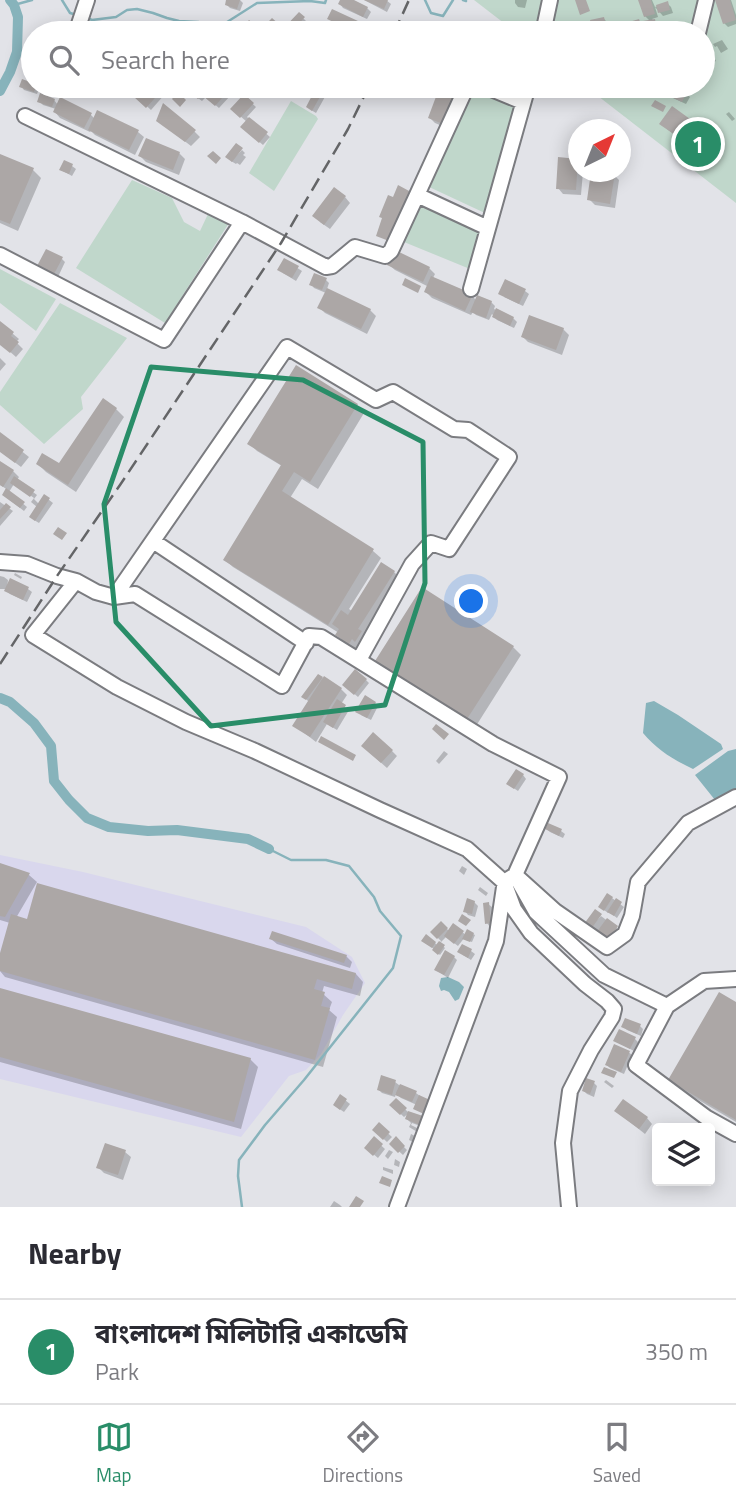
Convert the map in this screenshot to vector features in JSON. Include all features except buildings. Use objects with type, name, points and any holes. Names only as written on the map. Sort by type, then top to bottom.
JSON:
[{"type":"street","points":[[546,21],[550,0]]},
{"type":"street","points":[[701,21],[706,0]]},
{"type":"street","points":[[80,21],[87,1]]},
{"type":"street","points":[[25,116],[242,222],[326,267],[332,266],[355,247],[385,256],[391,251],[461,98]]},
{"type":"street","points":[[512,98],[523,103]]},
{"type":"street","points":[[471,289],[524,98]]},
{"type":"street","points":[[416,195],[488,228]]},
{"type":"street","points":[[0,255],[164,340],[242,222]]},
{"type":"street","points":[[114,597],[287,347],[376,400],[393,392],[454,429],[468,430],[509,457],[449,549],[431,543],[412,564],[359,660]]},
{"type":"street","points":[[153,541],[306,643]]},
{"type":"street","points":[[0,562],[27,564],[114,597],[135,594],[282,686],[309,636],[321,636],[493,744],[559,777],[510,879],[496,941],[397,1207]]},
{"type":"street","points":[[76,581],[33,635],[117,687],[186,722],[467,849],[607,947],[625,934],[632,916],[638,882],[688,823],[736,797]]},
{"type":"street","points":[[510,879],[536,912],[604,975],[667,1006]]},
{"type":"street","points":[[510,879],[514,909],[531,933],[614,1009],[570,1091],[563,1143],[569,1207]]},
{"type":"street","points":[[736,979],[704,981],[667,1006],[636,1065],[707,1118],[736,1135]]},
{"type":"highlighted area","points":[[151,367],[303,380],[423,442],[425,583],[385,705],[211,726],[116,622],[104,504]]},
{"type":"shaded area","points":[[654,701],[721,744],[723,749],[693,769],[666,754],[643,733],[646,703]]},
{"type":"shaded area","points":[[736,749],[736,790],[715,800],[695,775],[728,751]]},
{"type":"shaded area","points":[[0,855],[83,872],[306,927],[352,957],[365,983],[321,1054],[306,1070],[289,1076],[241,1137],[0,1079]]},
{"type":"shaded area","points":[[448,977],[464,987],[459,999],[455,1001],[449,992],[441,991],[439,986],[441,978]]},
{"type":"green space","points":[[474,0],[736,0],[736,203],[600,98],[715,98],[715,21],[501,21]]},
{"type":"green space","points":[[471,98],[505,98],[516,103],[487,214],[427,186]]},
{"type":"green space","points":[[291,101],[318,119],[274,191],[249,173]]},
{"type":"green space","points":[[132,180],[172,198],[184,222],[200,231],[208,214],[229,223],[165,323],[76,268]]},
{"type":"green space","points":[[420,203],[481,230],[470,269],[404,242]]},
{"type":"green space","points":[[0,269],[56,299],[36,331],[0,303]]},
{"type":"green space","points":[[60,303],[127,338],[81,397],[83,409],[44,444],[0,405],[0,392]]},
{"type":"waterway","points":[[0,91],[17,52],[18,17],[10,0]]},
{"type":"waterway","points":[[14,5],[32,0]]},
{"type":"waterway","points":[[62,0],[70,13],[77,15]]},
{"type":"waterway","points":[[229,21],[257,3],[325,3],[326,0]]},
{"type":"waterway","points":[[425,0],[431,13],[443,16],[453,0]]},
{"type":"waterway","points":[[87,18],[92,20],[116,17],[127,10],[137,9],[179,21]]},
{"type":"waterway","points":[[0,698],[10,702],[34,723],[51,746],[54,781],[87,818],[109,827],[148,831],[177,830],[248,839],[269,849]]},
{"type":"waterway","points":[[242,1207],[239,1160],[393,968],[401,936],[349,866],[326,860],[291,860],[269,849]]},
{"type":"railway","points":[[399,21],[409,0]]},
{"type":"railway","points":[[0,664],[281,243],[348,129],[363,98]]},
{"type":"place","name":"বাংলাদেশ মিলিটারি একাডেমি","points":[[698,144]]}]
